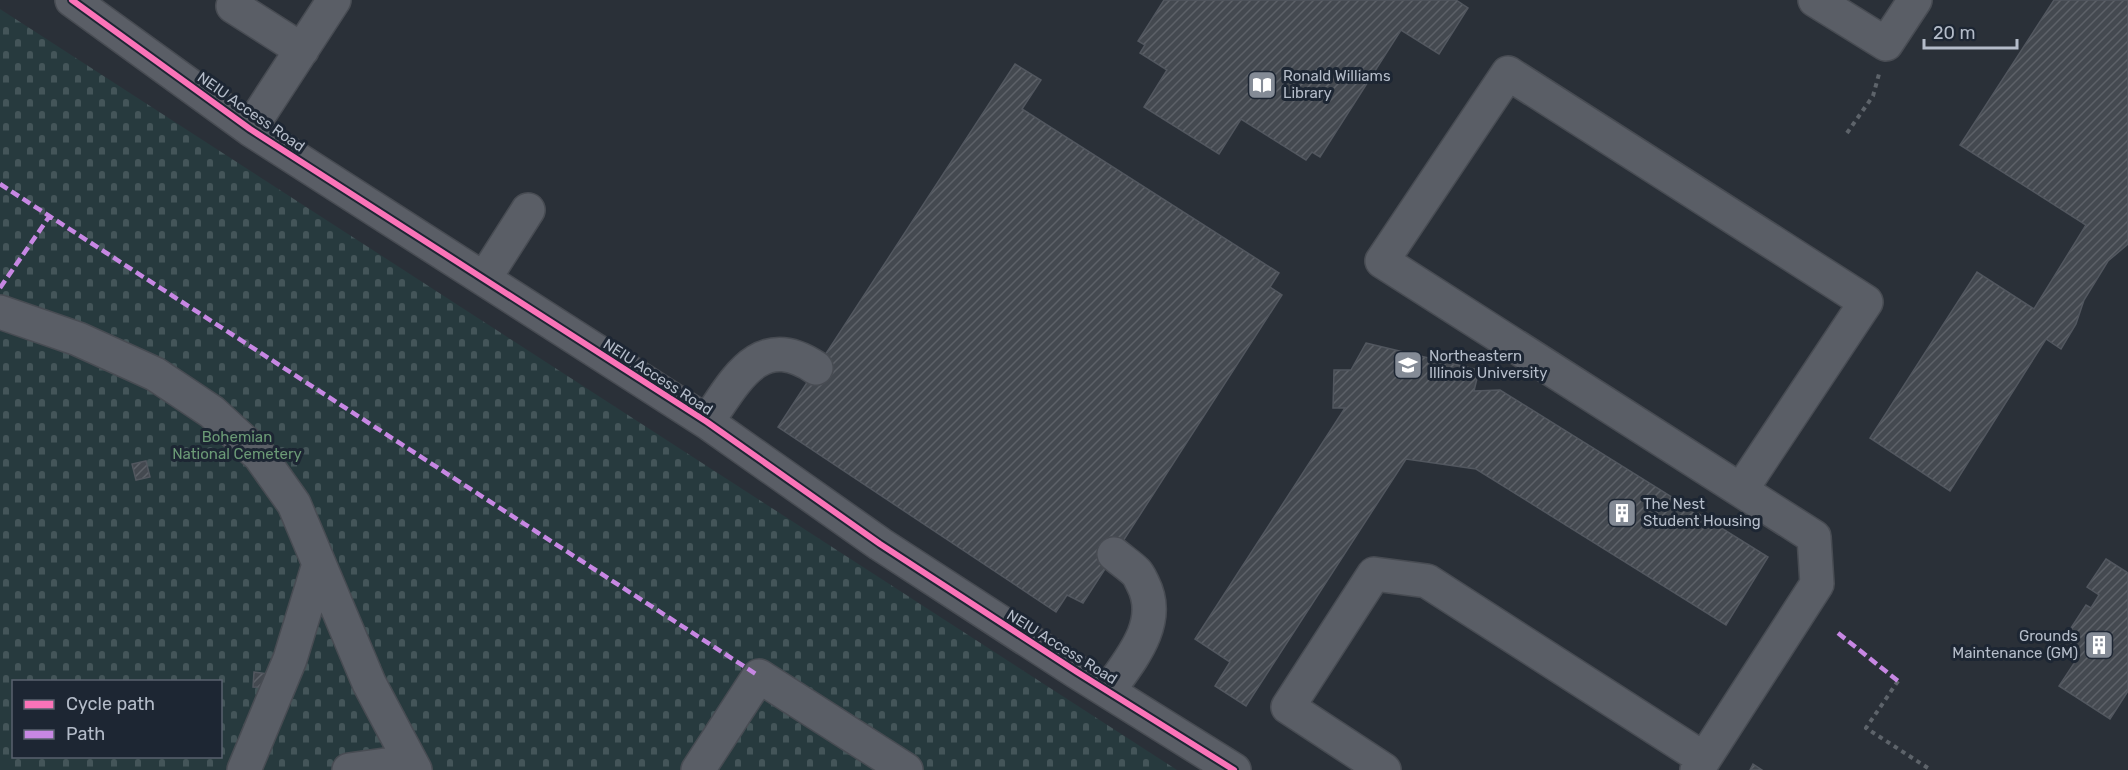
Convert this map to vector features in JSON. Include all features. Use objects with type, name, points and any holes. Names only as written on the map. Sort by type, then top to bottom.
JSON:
[{"type":"street","name":"NEIU Access Road","points":[[72,0],[250,129],[707,422],[880,544],[1077,672],[1234,770]]},
{"type":"street","points":[[250,129],[334,0]]},
{"type":"street","points":[[1815,0],[1886,44],[1916,0]]},
{"type":"street","points":[[233,6],[302,50]]},
{"type":"street","points":[[1369,766],[1288,707],[1374,574],[1427,581],[1700,764],[1817,584],[1814,537],[1382,261],[1508,73],[1866,302],[1741,490]]},
{"type":"street","points":[[484,279],[528,210]]},
{"type":"street","points":[[0,312],[78,339],[155,374],[212,412],[260,456],[294,504],[369,682],[415,770]]},
{"type":"street","points":[[707,422],[748,367],[767,354],[785,353],[803,358],[816,368]]},
{"type":"street","points":[[1109,690],[1137,649],[1151,612],[1148,593],[1138,573],[1114,554]]},
{"type":"street","points":[[244,770],[290,659],[320,564]]},
{"type":"street","points":[[698,770],[759,676],[906,770]]},
{"type":"street","points":[[349,770],[385,765],[401,770]]},
{"type":"path","points":[[1847,133],[1873,96]]},
{"type":"path","points":[[1898,681],[1866,728],[1931,770]]},
{"type":"green space","name":"Bohemian National Cemetery","points":[[0,9],[1177,770],[0,770]]},
{"type":"building","name":"Ronald Williams Library","points":[[1164,0],[1456,0],[1468,8],[1439,54],[1401,30],[1320,157],[1312,152],[1306,160],[1241,119],[1219,154],[1144,107],[1167,70],[1140,53],[1145,45],[1138,41]]},
{"type":"building","points":[[2054,0],[2128,0],[2128,244],[2108,261],[2084,300],[2076,324],[2061,349],[2046,339],[1950,491],[1870,438],[1977,272],[2034,309],[2086,225],[1960,145]]},
{"type":"building","points":[[1015,64],[1041,80],[1022,109],[1279,273],[1270,287],[1282,295],[1083,603],[1067,595],[1056,612],[778,427]]},
{"type":"building","name":"The Nest Student Housing","points":[[1366,343],[1479,370],[1474,391],[1500,390],[1768,557],[1726,625],[1476,469],[1406,459],[1246,706],[1215,686],[1230,662],[1195,639],[1345,408],[1333,408],[1334,370],[1351,370]]},
{"type":"building","points":[[146,461],[150,477],[136,480],[132,464]]},
{"type":"building","name":"Grounds Maintenance (GM)","points":[[2106,559],[2128,573],[2128,691],[2110,719],[2059,686],[2077,659],[2066,651],[2074,639],[2067,634],[2086,605],[2091,608],[2099,595],[2087,587]]},
{"type":"building","points":[[254,672],[268,674],[268,688],[253,687]]},
{"type":"building","points":[[1753,764],[1762,770],[1750,770]]},
{"type":"marked path","points":[[0,184],[759,676]]},
{"type":"marked path","points":[[0,288],[49,217]]},
{"type":"marked path","points":[[1838,633],[1898,681]]},
{"type":"cycle path","points":[[72,0],[250,129],[707,422],[880,544],[1077,672],[1234,770]]},
{"type":"place","name":"Ronald Williams Library","points":[[1262,85]]},
{"type":"place","name":"Northeastern Illinois University","points":[[1408,365]]},
{"type":"place","name":"The Nest Student Housing","points":[[1622,513]]},
{"type":"place","name":"Grounds Maintenance (GM)","points":[[2099,645]]}]
